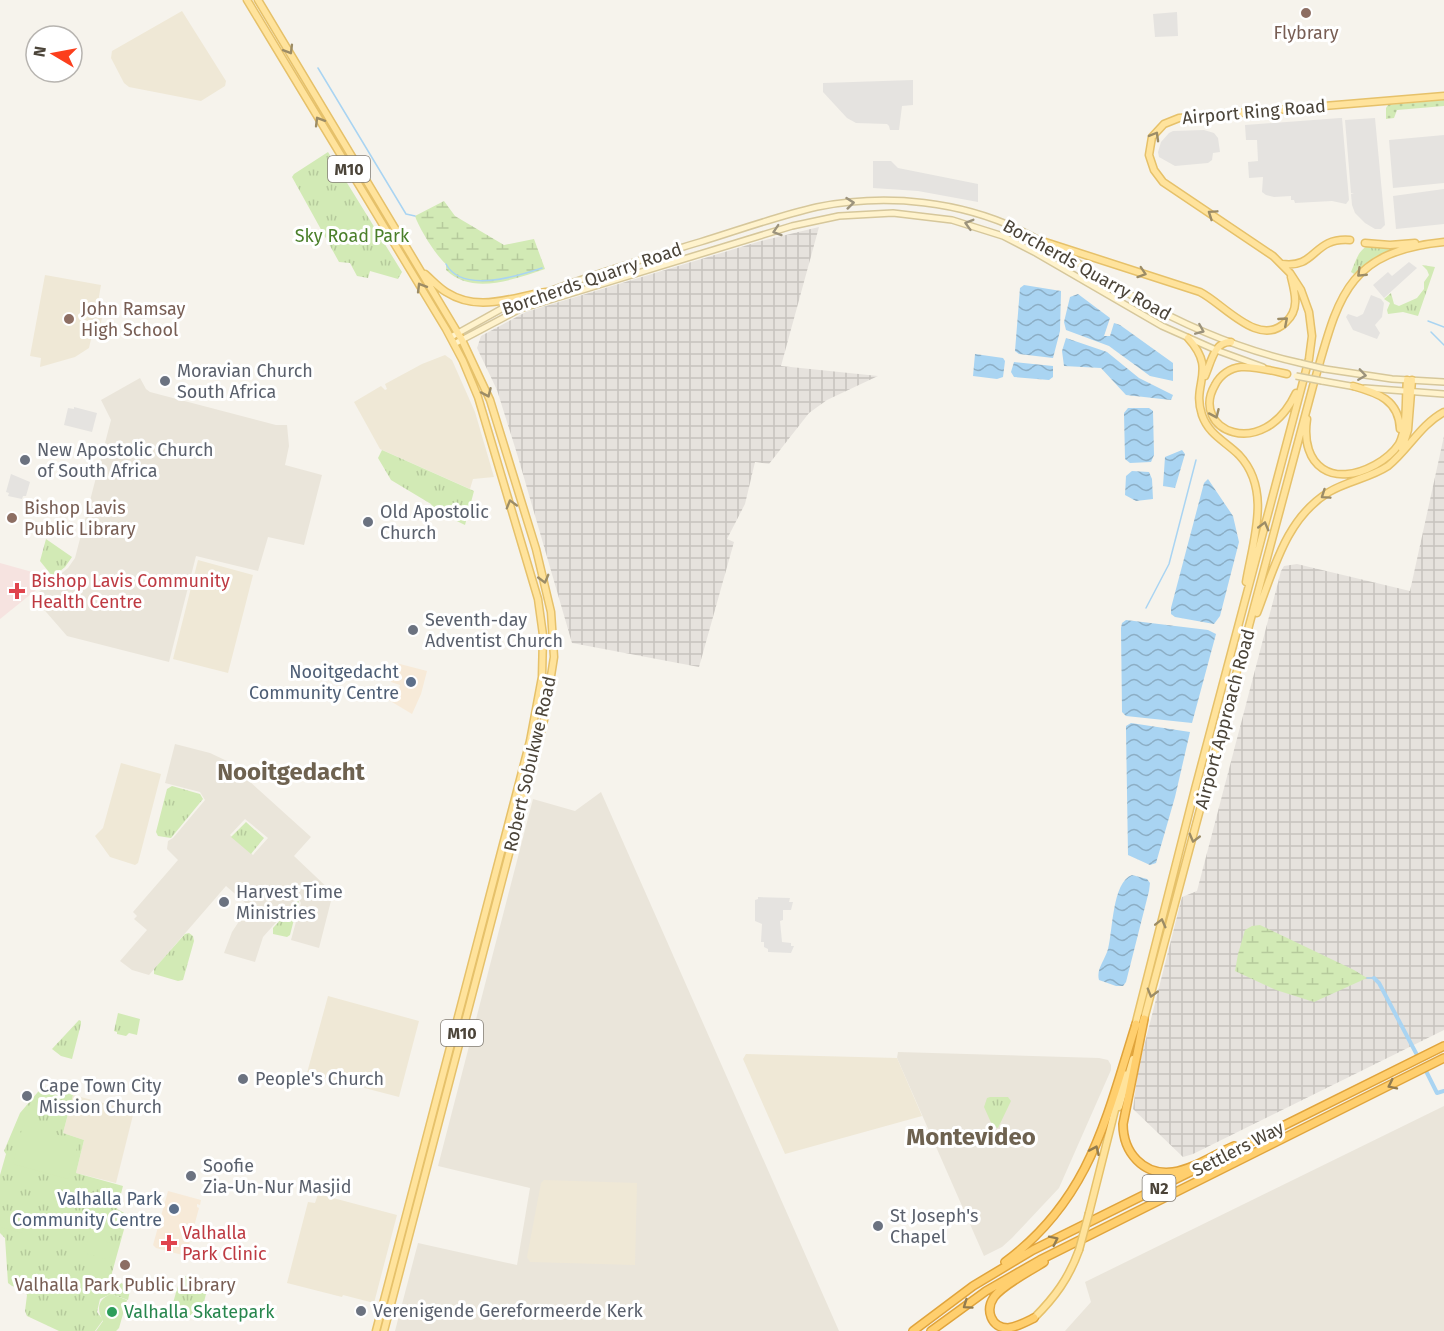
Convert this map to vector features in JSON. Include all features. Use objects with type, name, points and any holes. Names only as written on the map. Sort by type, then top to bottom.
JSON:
[{"type":"highway","points":[[1144,1019],[1123,1127],[1126,1146],[1130,1154],[1137,1162],[1154,1171],[1182,1169],[1353,1091]]},
{"type":"highway","points":[[967,1290],[1029,1242],[1056,1213],[1073,1190],[1088,1165],[1101,1134],[1136,1024]]},
{"type":"highway","name":"Settlers Way","points":[[913,1331],[967,1290],[1040,1247],[1444,1046]]},
{"type":"highway","name":"Settlers Way","points":[[931,1331],[998,1284],[1074,1243],[1444,1058]]},
{"type":"highway","points":[[1034,1318],[1013,1327],[1001,1327],[995,1324],[990,1316],[990,1303],[1002,1289],[1074,1243]]},
{"type":"highway","points":[[1016,1331],[1034,1318]]},
{"type":"main road","name":"Robert Sobukwe Road","points":[[247,0],[451,337],[465,365],[487,423],[536,592],[543,635],[539,699],[520,782],[376,1331]]},
{"type":"main road","name":"Robert Sobukwe Road","points":[[258,0],[462,340],[496,416],[535,547],[551,612],[554,657],[544,720],[384,1331]]},
{"type":"main road","name":"Airport Ring Road","points":[[1309,359],[1312,338],[1310,312],[1291,274],[1282,264],[1254,243],[1163,182],[1155,172],[1150,160],[1150,145],[1155,133],[1164,124],[1181,118],[1444,96]]},
{"type":"main road","name":"Borcherds Quarry Road","points":[[451,337],[503,308],[546,292],[789,214],[852,202],[894,201],[943,206],[994,220],[1039,240],[1155,309],[1231,342],[1325,369],[1409,380],[1444,382]]},
{"type":"main road","name":"Borcherds Quarry Road","points":[[454,344],[497,320],[527,307],[802,223],[839,216],[877,213],[936,217],[968,224],[1003,236],[1051,261],[1134,311],[1188,338],[1215,350],[1287,374],[1353,386],[1444,394]]},
{"type":"main road","points":[[1039,240],[1197,291],[1258,330],[1277,328],[1291,316],[1296,296],[1291,274]]},
{"type":"main road","points":[[1282,264],[1300,264],[1327,243],[1336,240],[1350,240]]},
{"type":"main road","points":[[1365,243],[1444,242]]},
{"type":"main road","name":"Airport Approach Road","points":[[1111,1130],[1123,1096],[1232,695],[1313,386],[1338,307],[1352,283],[1373,262],[1399,250],[1425,244]]},
{"type":"main road","points":[[422,272],[449,294],[477,303],[492,303],[546,292]]},
{"type":"main road","points":[[1188,338],[1196,347],[1202,360],[1200,407],[1206,424],[1214,435],[1243,459],[1253,475],[1258,494],[1258,510],[1239,624]]},
{"type":"main road","points":[[1202,385],[1215,350],[1221,343],[1231,342]]},
{"type":"main road","name":"Airport Approach Road","points":[[1034,1318],[1050,1303],[1065,1283],[1079,1250],[1309,359]]},
{"type":"main road","points":[[1287,374],[1246,367],[1227,372],[1218,380],[1211,393],[1211,408],[1216,419],[1226,430],[1238,434],[1248,435],[1263,430],[1286,412],[1302,382]]},
{"type":"main road","points":[[1393,461],[1402,449],[1407,436],[1409,380]]},
{"type":"main road","points":[[1313,386],[1305,437],[1308,452],[1315,462],[1330,472],[1345,474],[1362,471],[1393,452],[1401,437],[1408,392]]},
{"type":"main road","points":[[1353,386],[1382,396],[1391,403],[1398,415],[1400,426],[1398,439],[1392,450],[1380,462]]},
{"type":"main road","points":[[1232,695],[1256,615],[1284,543],[1296,522],[1307,509],[1328,492],[1376,472],[1393,461],[1425,425],[1444,412]]},
{"type":"shaded area","points":[[182,11],[226,81],[225,86],[201,101],[129,87],[124,83],[111,58],[112,51]]},
{"type":"shaded area","points":[[1177,12],[1178,36],[1155,37],[1153,14]]},
{"type":"shaded area","points":[[913,80],[913,105],[902,106],[899,130],[890,130],[887,124],[856,123],[847,118],[823,92],[823,83]]},
{"type":"shaded area","points":[[1342,118],[1349,200],[1346,204],[1332,201],[1295,203],[1291,200],[1291,196],[1274,197],[1262,192],[1263,177],[1249,178],[1248,162],[1258,161],[1257,140],[1246,140],[1245,125]]},
{"type":"shaded area","points":[[1375,118],[1385,225],[1381,229],[1375,229],[1365,223],[1355,213],[1352,205],[1351,194],[1354,193],[1351,193],[1345,120]]},
{"type":"shaded area","points":[[1204,130],[1214,133],[1218,138],[1220,152],[1213,153],[1212,160],[1208,163],[1175,166],[1159,157],[1161,142],[1169,133]]},
{"type":"shaded area","points":[[1444,135],[1444,183],[1393,188],[1389,140]]},
{"type":"shaded area","points":[[873,161],[891,161],[898,168],[978,184],[978,202],[918,191],[873,188]]},
{"type":"shaded area","points":[[1444,189],[1444,224],[1396,229],[1393,196]]},
{"type":"shaded area","points":[[819,227],[781,366],[878,376],[827,400],[809,413],[769,464],[755,462],[745,504],[727,539],[734,542],[699,667],[572,643],[497,390],[477,348],[481,336],[526,312],[761,241]]},
{"type":"shaded area","points":[[1409,262],[1417,268],[1384,298],[1373,285],[1388,272],[1392,276]]},
{"type":"shaded area","name":"John Ramsay High School","points":[[45,275],[101,285],[97,308],[104,309],[98,336],[92,335],[89,348],[75,357],[40,367],[41,358],[30,356]]},
{"type":"shaded area","points":[[1371,295],[1381,299],[1384,303],[1382,317],[1375,325],[1380,333],[1377,339],[1353,330],[1346,317],[1348,314],[1357,317],[1363,314]]},
{"type":"shaded area","points":[[445,355],[452,360],[475,412],[494,477],[473,479],[470,489],[380,449],[354,402],[381,386],[387,389],[385,384],[422,364]]},
{"type":"shaded area","points":[[140,378],[150,392],[276,425],[287,425],[289,446],[285,465],[322,475],[304,545],[268,537],[258,571],[196,556],[169,662],[67,636],[33,597],[68,568],[75,558],[111,420],[101,400]]},
{"type":"shaded area","points":[[74,407],[97,413],[92,432],[64,425],[68,408],[74,409]]},
{"type":"shaded area","points":[[1444,436],[1444,1030],[1183,1157],[1133,1109],[1138,1070],[1182,897],[1197,891],[1281,571],[1284,566],[1297,564],[1410,591]]},
{"type":"shaded area","points":[[11,474],[30,482],[26,496],[22,499],[8,496],[9,493],[6,492]]},
{"type":"shaded area","points":[[198,560],[253,575],[228,673],[173,659]]},
{"type":"shaded area","name":"Bishop Lavis Community Health Centre","points":[[0,563],[43,575],[41,586],[0,619]]},
{"type":"shaded area","points":[[396,663],[427,671],[421,694],[412,714],[387,699],[389,691],[398,693],[400,685],[391,682]]},
{"type":"shaded area","points":[[175,744],[210,753],[227,761],[311,837],[294,856],[333,893],[319,948],[291,940],[301,903],[298,898],[263,937],[255,962],[224,953],[232,932],[249,906],[226,886],[149,975],[132,970],[120,961],[147,930],[134,919],[137,916],[133,912],[178,860],[167,849],[168,841],[205,800],[200,792],[165,783]],"holes":[[[245,819],[268,838],[253,855],[230,835]]]},
{"type":"shaded area","points":[[121,763],[161,774],[138,863],[135,865],[110,857],[95,836],[103,828]]},
{"type":"shaded area","points":[[601,792],[839,1331],[395,1331],[418,1243],[517,1265],[530,1188],[438,1166],[533,799],[575,811]]},
{"type":"shaded area","points":[[758,897],[790,898],[789,902],[793,902],[791,910],[783,910],[783,920],[780,921],[782,942],[791,943],[791,946],[794,946],[791,953],[768,952],[768,949],[764,947],[764,942],[761,942],[762,924],[755,921],[755,900]]},
{"type":"shaded area","points":[[328,996],[419,1021],[399,1097],[307,1073]]},
{"type":"shaded area","points":[[898,1052],[1099,1058],[1108,1060],[1111,1065],[1111,1070],[1059,1188],[1012,1238],[1002,1247],[984,1256],[897,1058]]},
{"type":"shaded area","points":[[746,1054],[897,1058],[922,1116],[785,1154],[743,1059]]},
{"type":"shaded area","points":[[73,1095],[134,1111],[116,1183],[76,1173],[84,1140],[63,1133]]},
{"type":"shaded area","points":[[1444,1106],[1444,1331],[1065,1331],[1091,1302],[1085,1282]]},
{"type":"shaded area","points":[[544,1180],[637,1183],[635,1265],[530,1262],[527,1257],[541,1183]]},
{"type":"shaded area","points":[[168,1191],[201,1200],[200,1205],[197,1204],[199,1208],[186,1256],[156,1248],[153,1245]]},
{"type":"shaded area","points":[[318,1194],[397,1215],[374,1303],[287,1283],[308,1202],[315,1203]]},
{"type":"green space","points":[[1444,100],[1444,106],[1397,110],[1394,118],[1386,119],[1388,105]]},
{"type":"green space","name":"Sky Road Park","points":[[328,152],[402,272],[398,279],[370,271],[368,278],[357,276],[350,263],[339,262],[292,177]]},
{"type":"green space","points":[[444,201],[455,216],[504,245],[534,239],[545,269],[494,283],[481,284],[457,278],[446,270],[446,264],[428,242],[415,216]]},
{"type":"green space","points":[[1370,245],[1392,249],[1365,264],[1354,274],[1351,272],[1358,256]]},
{"type":"green space","points":[[1422,265],[1435,267],[1418,316],[1403,312],[1388,314],[1390,303],[1384,299],[1391,293],[1394,304],[1399,306],[1417,298],[1424,289],[1424,282],[1429,275]]},
{"type":"green space","points":[[382,450],[474,491],[465,525],[434,510],[431,504],[391,480],[378,458]]},
{"type":"green space","points":[[46,539],[72,557],[65,567],[53,577],[40,561]]},
{"type":"green space","points":[[172,786],[200,794],[203,799],[171,838],[158,836],[156,832],[167,789]]},
{"type":"green space","points":[[246,822],[264,838],[251,854],[231,837]]},
{"type":"green space","points":[[299,900],[290,935],[287,937],[273,934],[273,928]]},
{"type":"green space","points":[[1260,925],[1367,978],[1314,1002],[1276,990],[1235,971],[1245,930]]},
{"type":"green space","points":[[189,933],[193,936],[194,941],[183,980],[178,981],[154,974],[154,969],[185,934]]},
{"type":"green space","points":[[118,1013],[140,1019],[137,1035],[129,1033],[126,1036],[114,1031]]},
{"type":"green space","points":[[79,1020],[81,1024],[72,1059],[61,1056],[52,1049]]},
{"type":"green space","points":[[43,1086],[73,1095],[63,1133],[84,1140],[76,1173],[123,1186],[117,1209],[128,1215],[110,1280],[131,1286],[128,1300],[111,1294],[100,1299],[97,1312],[103,1320],[95,1331],[59,1331],[27,1316],[25,1311],[27,1295],[23,1289],[8,1283],[5,1238],[0,1233],[0,1175],[6,1154],[4,1151],[20,1113]]},
{"type":"green space","points":[[1008,1097],[1011,1101],[998,1128],[993,1127],[984,1107],[987,1098]]},
{"type":"green space","points":[[23,1125],[79,1141],[68,1179],[13,1164]]},
{"type":"green space","points":[[1,1210],[26,1216],[22,1233],[0,1227]]},
{"type":"green space","points":[[89,1237],[114,1244],[109,1260],[84,1253]]},
{"type":"green space","points":[[181,1275],[209,1282],[200,1318],[171,1310]]},
{"type":"green space","name":"Valhalla Skatepark","points":[[111,1294],[127,1300],[119,1328],[116,1331],[96,1331],[103,1321],[99,1312],[101,1302]]},
{"type":"water","points":[[1024,285],[1061,291],[1060,331],[1053,358],[1019,354],[1015,351],[1020,288]]},
{"type":"water","points":[[1078,294],[1110,318],[1104,336],[1110,336],[1114,323],[1120,325],[1173,363],[1173,381],[1150,376],[1109,346],[1066,330],[1064,322],[1070,297]]},
{"type":"water","points":[[1066,338],[1107,352],[1139,378],[1173,395],[1171,400],[1126,395],[1101,368],[1064,366],[1062,351]]},
{"type":"water","points":[[975,354],[1003,358],[1005,361],[1003,377],[997,379],[973,376]]},
{"type":"water","points":[[1014,362],[1053,366],[1053,377],[1049,380],[1014,377],[1011,372]]},
{"type":"water","points":[[1128,408],[1149,408],[1153,411],[1154,455],[1151,462],[1130,463],[1125,459],[1124,413]]},
{"type":"water","points":[[1182,450],[1185,454],[1175,488],[1163,486],[1165,457]]},
{"type":"water","points":[[1132,471],[1149,472],[1152,479],[1153,499],[1136,501],[1125,495],[1126,476]]},
{"type":"water","points":[[1208,479],[1233,516],[1239,542],[1220,616],[1214,624],[1175,617],[1171,614],[1204,483]]},
{"type":"water","points":[[1126,620],[1208,630],[1216,634],[1192,723],[1126,716],[1122,712],[1121,628],[1122,623]]},
{"type":"water","points":[[1131,723],[1190,732],[1175,797],[1156,863],[1150,865],[1128,855],[1126,726]]},
{"type":"water","points":[[1132,875],[1147,879],[1150,883],[1149,891],[1126,982],[1123,986],[1116,986],[1099,980],[1098,976],[1108,949],[1117,897],[1125,879]]},
{"type":"waterway","points":[[318,68],[406,214],[415,216]]},
{"type":"waterway","points":[[446,264],[454,273],[477,281],[505,278],[542,268]]},
{"type":"waterway","points":[[1428,321],[1444,327]]},
{"type":"waterway","points":[[1431,332],[1444,345]]},
{"type":"waterway","points":[[1146,608],[1169,564],[1196,460]]},
{"type":"waterway","points":[[1367,978],[1374,978]]},
{"type":"waterway","points":[[1374,978],[1379,983],[1417,1055]]},
{"type":"waterway","points":[[1426,1071],[1437,1093],[1444,1091]]},
{"type":"place","name":"Flybrary","points":[[1306,13]]},
{"type":"place","name":"John Ramsay High School","points":[[69,319]]},
{"type":"place","name":"Moravian Church South Africa","points":[[165,381]]},
{"type":"place","name":"New Apostolic Church of South Africa","points":[[25,460]]},
{"type":"place","name":"Bishop Lavis Public Library","points":[[12,518]]},
{"type":"place","name":"Old Apostolic Church","points":[[368,522]]},
{"type":"place","name":"Bishop Lavis Community Health Centre","points":[[17,591]]},
{"type":"place","name":"Seventh-day Adventist Church","points":[[413,630]]},
{"type":"place","name":"Nooitgedacht Community Centre","points":[[411,682]]},
{"type":"place","name":"Harvest Time Ministries","points":[[224,902]]},
{"type":"place","name":"People's Church","points":[[243,1079]]},
{"type":"place","name":"Cape Town City Mission Church","points":[[27,1096]]},
{"type":"place","name":"Soofie Zia-Un-Nur Masjid","points":[[191,1176]]},
{"type":"place","name":"Valhalla Park Community Centre","points":[[174,1209]]},
{"type":"place","name":"St Joseph's Chapel","points":[[878,1226]]},
{"type":"place","name":"Valhalla Park Clinic","points":[[169,1243]]},
{"type":"place","name":"Valhalla Park Public Library","points":[[125,1265]]},
{"type":"place","name":"Verenigende Gereformeerde Kerk","points":[[361,1311]]},
{"type":"place","name":"Valhalla Skatepark","points":[[112,1312]]},
{"type":"district","name":"Nooitgedacht","points":[[291,772]]},
{"type":"district","name":"Montevideo","points":[[971,1137]]}]
